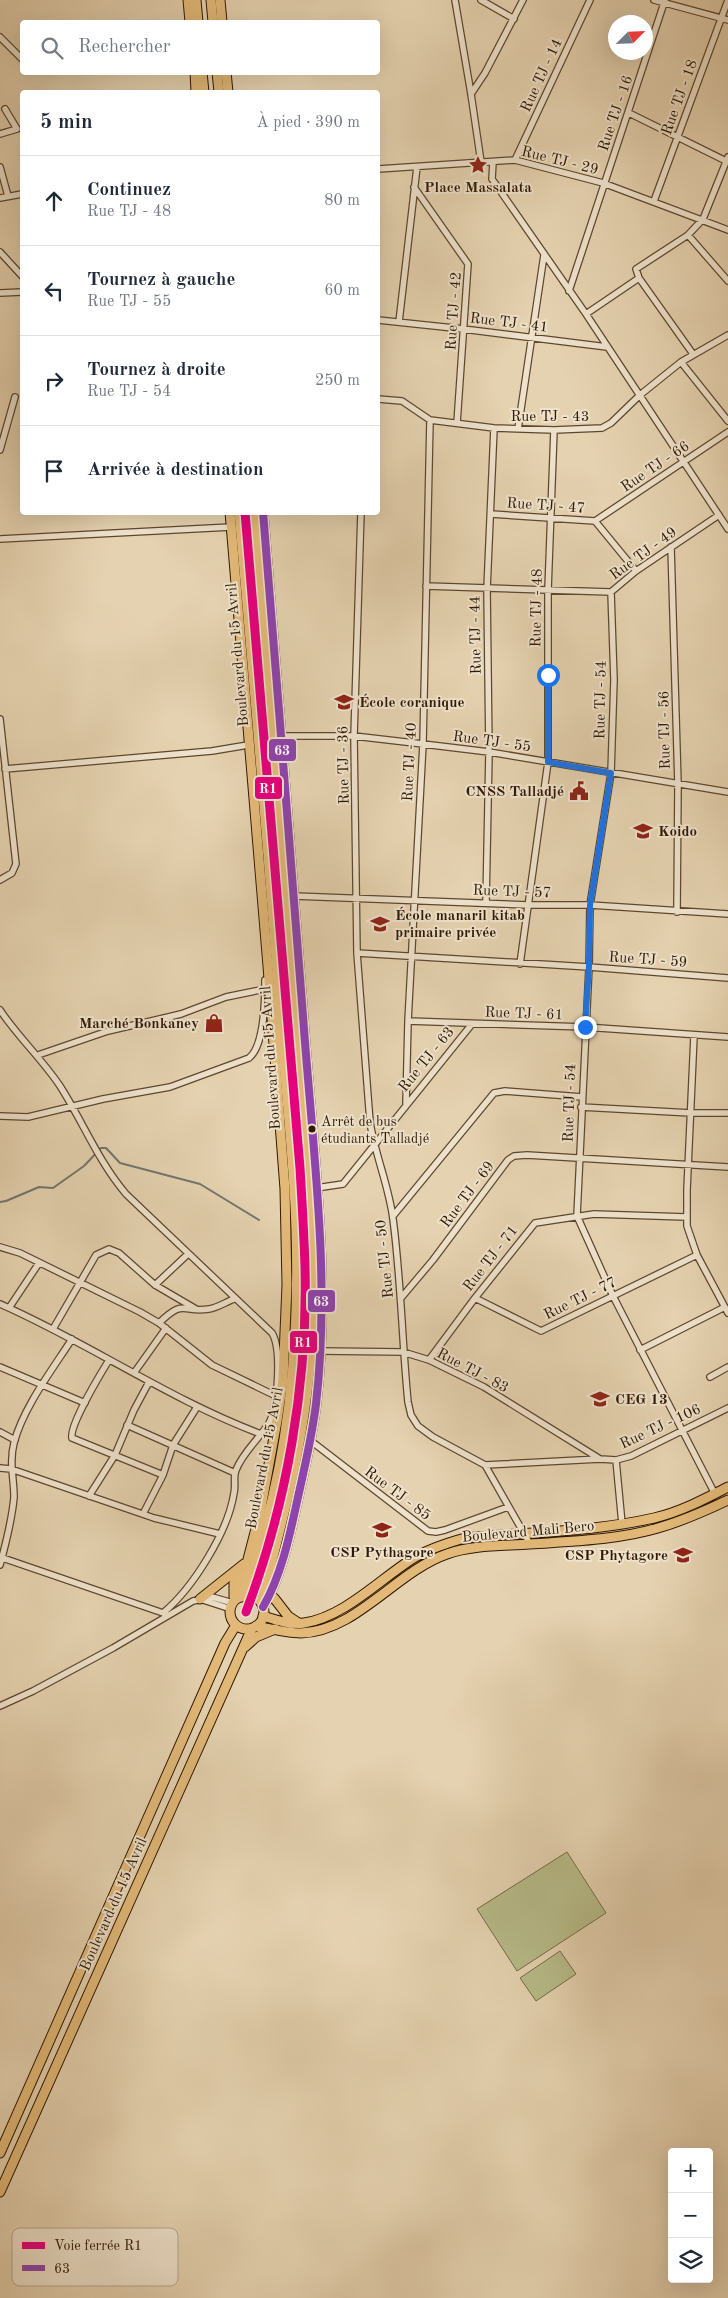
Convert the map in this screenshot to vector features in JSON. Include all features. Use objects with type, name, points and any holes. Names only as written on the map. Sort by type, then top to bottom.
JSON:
[{"type":"main road","points":[[188,0],[190,20]]},
{"type":"main road","points":[[196,0],[198,20]]},
{"type":"main road","points":[[211,0],[213,20]]},
{"type":"main road","points":[[220,0],[222,20]]},
{"type":"main road","points":[[194,75],[196,90]]},
{"type":"main road","points":[[202,75],[204,90]]},
{"type":"main road","points":[[217,75],[219,90]]},
{"type":"main road","points":[[226,75],[228,90]]},
{"type":"main road","name":"Boulevard du 15 Avril","points":[[230,515],[285,1189],[288,1285],[286,1331],[277,1421],[260,1513],[235,1602]]},
{"type":"main road","name":"Boulevard du 15 Avril","points":[[235,1602],[261,1546],[284,1438],[296,1342],[297,1274],[296,1218],[239,515]]},
{"type":"main road","name":"Boulevard du 15 Avril","points":[[254,515],[306,1136],[313,1292],[311,1350],[302,1433],[263,1609]]},
{"type":"main road","points":[[263,515],[316,1188],[321,1293],[320,1351],[311,1441],[287,1544],[274,1584],[263,1609],[254,1627],[244,1629],[236,1625],[231,1618],[235,1602],[252,1597],[263,1609]]},
{"type":"main road","name":"Boulevard Mali Bero","points":[[263,1609],[300,1624],[326,1616],[356,1600],[414,1558],[429,1550],[465,1538],[622,1524],[662,1516],[728,1488]]},
{"type":"main road","name":"Boulevard Mali Bero","points":[[254,1627],[301,1633],[330,1626],[358,1611],[406,1575],[447,1554],[490,1547],[613,1538],[656,1529],[680,1521],[728,1500]]},
{"type":"main road","points":[[200,1599],[246,1562]]},
{"type":"main road","points":[[263,1609],[270,1607],[274,1598],[274,1584]]},
{"type":"main road","points":[[274,1598],[288,1616],[300,1624]]},
{"type":"main road","name":"Boulevard du 15 Avril","points":[[0,2152],[225,1643],[236,1625]]},
{"type":"main road","name":"Boulevard du 15 Avril","points":[[0,2192],[242,1650],[254,1627]]},
{"type":"main road","points":[[242,1650],[256,1637],[274,1629]]},
{"type":"street","points":[[455,0],[472,94],[481,162]]},
{"type":"street","points":[[482,0],[514,19]]},
{"type":"street","points":[[472,94],[523,0]]},
{"type":"street","name":"Rue TJ - 14","points":[[515,160],[590,0]]},
{"type":"street","points":[[654,0],[728,20]]},
{"type":"street","name":"Rue TJ - 18","points":[[654,201],[728,0]]},
{"type":"street","name":"Rue TJ - 16","points":[[569,291],[665,2]]},
{"type":"street","points":[[0,37],[20,57]]},
{"type":"street","points":[[0,134],[17,127],[5,109]]},
{"type":"street","points":[[629,113],[678,138],[728,160],[703,219],[688,235],[636,269],[640,278],[693,354]]},
{"type":"street","name":"Rue TJ - 29","points":[[380,169],[515,160],[604,183],[728,230]]},
{"type":"street","points":[[492,162],[492,178],[586,314],[728,529]]},
{"type":"street","points":[[0,167],[8,196]]},
{"type":"street","points":[[399,322],[416,167]]},
{"type":"street","name":"Rue TJ - 42","points":[[414,187],[468,264],[457,424]]},
{"type":"street","points":[[0,198],[20,194]]},
{"type":"street","points":[[688,235],[728,281]]},
{"type":"street","points":[[0,252],[20,274]]},
{"type":"street","points":[[518,429],[544,255]]},
{"type":"street","points":[[586,314],[640,278]]},
{"type":"street","points":[[0,293],[20,292]]},
{"type":"street","name":"Rue TJ - 41","points":[[380,320],[607,347]]},
{"type":"street","name":"Rue TJ - 43","points":[[380,398],[402,401],[430,420],[457,424],[494,428],[554,430],[602,428],[611,423],[681,362],[728,336]]},
{"type":"street","points":[[681,362],[728,421]]},
{"type":"street","points":[[0,450],[15,397]]},
{"type":"street","name":"Rue TJ - 40","points":[[406,1104],[408,1021],[423,744],[430,420]]},
{"type":"street","name":"Rue TJ - 44","points":[[486,903],[489,752],[487,589],[494,428]]},
{"type":"street","name":"Rue TJ - 48","points":[[520,964],[548,762],[548,590],[554,430]]},
{"type":"street","name":"Rue TJ - 66","points":[[595,521],[728,432]]},
{"type":"street","name":"Rue TJ - 47","points":[[491,514],[595,521],[636,571]]},
{"type":"street","name":"Rue TJ - 36","points":[[356,897],[354,736],[361,515]]},
{"type":"street","name":"Rue TJ - 49","points":[[426,586],[611,592],[636,571],[719,515]]},
{"type":"street","points":[[0,539],[231,527]]},
{"type":"street","name":"Rue TJ - 56","points":[[670,547],[678,784],[677,912]]},
{"type":"street","name":"Rue TJ - 54","points":[[611,592],[614,680],[611,773],[590,905],[589,966],[577,1216],[613,1296],[715,1494]]},
{"type":"street","points":[[0,719],[16,864],[12,873],[0,880]]},
{"type":"street","name":"Rue TJ - 55","points":[[281,736],[354,736],[489,752],[728,792]]},
{"type":"street","points":[[5,769],[212,751],[248,746]]},
{"type":"street","name":"Rue TJ - 57","points":[[294,896],[528,905],[590,905],[728,914]]},
{"type":"street","name":"Rue TJ - 50","points":[[356,897],[357,954],[364,1055],[374,1147],[393,1216],[408,1402],[411,1415],[418,1426],[433,1437],[485,1465]]},
{"type":"street","name":"Rue TJ - 59","points":[[357,954],[520,964],[589,966],[728,978]]},
{"type":"street","points":[[0,1116],[28,1117],[71,1106],[170,1087],[250,1058],[259,1041],[268,966]]},
{"type":"street","points":[[38,1056],[108,1030],[175,1016],[226,998],[265,989]]},
{"type":"street","points":[[0,1010],[12,1028],[38,1056],[71,1106],[109,1174],[126,1194],[275,1338],[278,1350],[276,1396],[272,1417],[242,1459],[235,1473],[234,1492],[220,1534],[187,1590],[166,1614]]},
{"type":"street","name":"Rue TJ - 61","points":[[408,1021],[585,1027],[728,1037]]},
{"type":"street","name":"Rue TJ - 63","points":[[316,1188],[343,1184],[472,1024]]},
{"type":"street","points":[[694,1036],[686,1217],[689,1236],[696,1255],[728,1313]]},
{"type":"street","points":[[393,1216],[494,1093],[505,1091],[582,1097]]},
{"type":"street","points":[[581,1107],[691,1113],[728,1113]]},
{"type":"street","name":"Rue TJ - 69","points":[[401,1298],[433,1260],[508,1160],[519,1155],[728,1167]]},
{"type":"street","name":"Rue TJ - 71","points":[[429,1360],[475,1298],[535,1223],[577,1216],[622,1214],[686,1217]]},
{"type":"street","points":[[0,1247],[81,1282],[159,1323],[212,1365],[276,1396]]},
{"type":"street","points":[[53,1330],[96,1255],[109,1249],[119,1253],[156,1285],[196,1309]]},
{"type":"street","points":[[156,1285],[188,1254]]},
{"type":"street","name":"Rue TJ - 77","points":[[475,1298],[541,1331],[696,1255]]},
{"type":"street","points":[[9,1308],[40,1263]]},
{"type":"street","points":[[159,1323],[175,1309],[210,1309],[234,1299]]},
{"type":"street","points":[[0,1304],[72,1339],[196,1406],[261,1434]]},
{"type":"street","points":[[640,1350],[725,1307]]},
{"type":"street","points":[[134,1373],[166,1328]]},
{"type":"street","points":[[0,1565],[13,1510],[14,1494],[11,1469],[15,1440],[19,1428],[42,1386],[72,1339]]},
{"type":"street","name":"Rue TJ - 83","points":[[320,1351],[403,1352],[429,1360],[484,1387],[600,1459]]},
{"type":"street","points":[[109,1360],[85,1403],[72,1431],[72,1438],[163,1475]]},
{"type":"street","points":[[0,1367],[85,1403]]},
{"type":"street","points":[[710,1377],[728,1367]]},
{"type":"street","points":[[89,1496],[115,1455],[127,1425],[149,1382]]},
{"type":"street","points":[[143,1514],[163,1475],[173,1445],[196,1406]]},
{"type":"street","name":"Rue TJ - 106","points":[[600,1459],[616,1460],[631,1456],[728,1408]]},
{"type":"street","points":[[127,1425],[235,1473]]},
{"type":"street","points":[[0,1432],[15,1440]]},
{"type":"street","name":"Rue TJ - 85","points":[[311,1441],[428,1531],[445,1530],[508,1506]]},
{"type":"street","points":[[530,1544],[485,1465],[600,1459]]},
{"type":"street","points":[[616,1460],[622,1524]]},
{"type":"street","points":[[0,1468],[11,1469],[143,1514],[220,1534]]},
{"type":"street","points":[[1,1558],[166,1614]]},
{"type":"street","points":[[0,1706],[33,1691],[105,1652],[166,1614],[200,1599],[212,1598],[235,1602]]},
{"type":"green space","points":[[567,1852],[606,1913],[517,1971],[477,1909]]},
{"type":"green space","points":[[560,1951],[576,1974],[536,2001],[520,1978]]},
{"type":"waterway","points":[[0,1202],[39,1187],[53,1188],[84,1166],[101,1148],[106,1148],[120,1163],[200,1184],[259,1220]]},
{"type":"rail line","name":"R1","points":[[245,515],[300,1168],[305,1267],[303,1354],[292,1442],[273,1529],[246,1612]]},
{"type":"transit line","name":"63","points":[[263,515],[315,1161],[322,1307],[316,1404],[310,1439],[285,1554],[263,1607]]},
{"type":"place","name":"Place Massalata","points":[[478,165]]},
{"type":"place","name":"École coranique","points":[[344,702]]},
{"type":"place","name":"CNSS Talladjé","points":[[579,791]]},
{"type":"place","name":"Koido","points":[[643,831]]},
{"type":"place","name":"École manaril kitab primaire privée","points":[[380,924]]},
{"type":"place","name":"Marché Bonkaney","points":[[214,1023]]},
{"type":"place","name":"Arrêt de bus étudiants Talladjé","points":[[312,1129]]},
{"type":"place","name":"CEG 13","points":[[600,1399]]},
{"type":"place","name":"CSP Pythagore","points":[[382,1530]]},
{"type":"place","name":"CSP Phytagore","points":[[683,1555]]},
{"type":"route","points":[[548,675],[548,762],[611,773],[590,905],[585,1027]]}]
